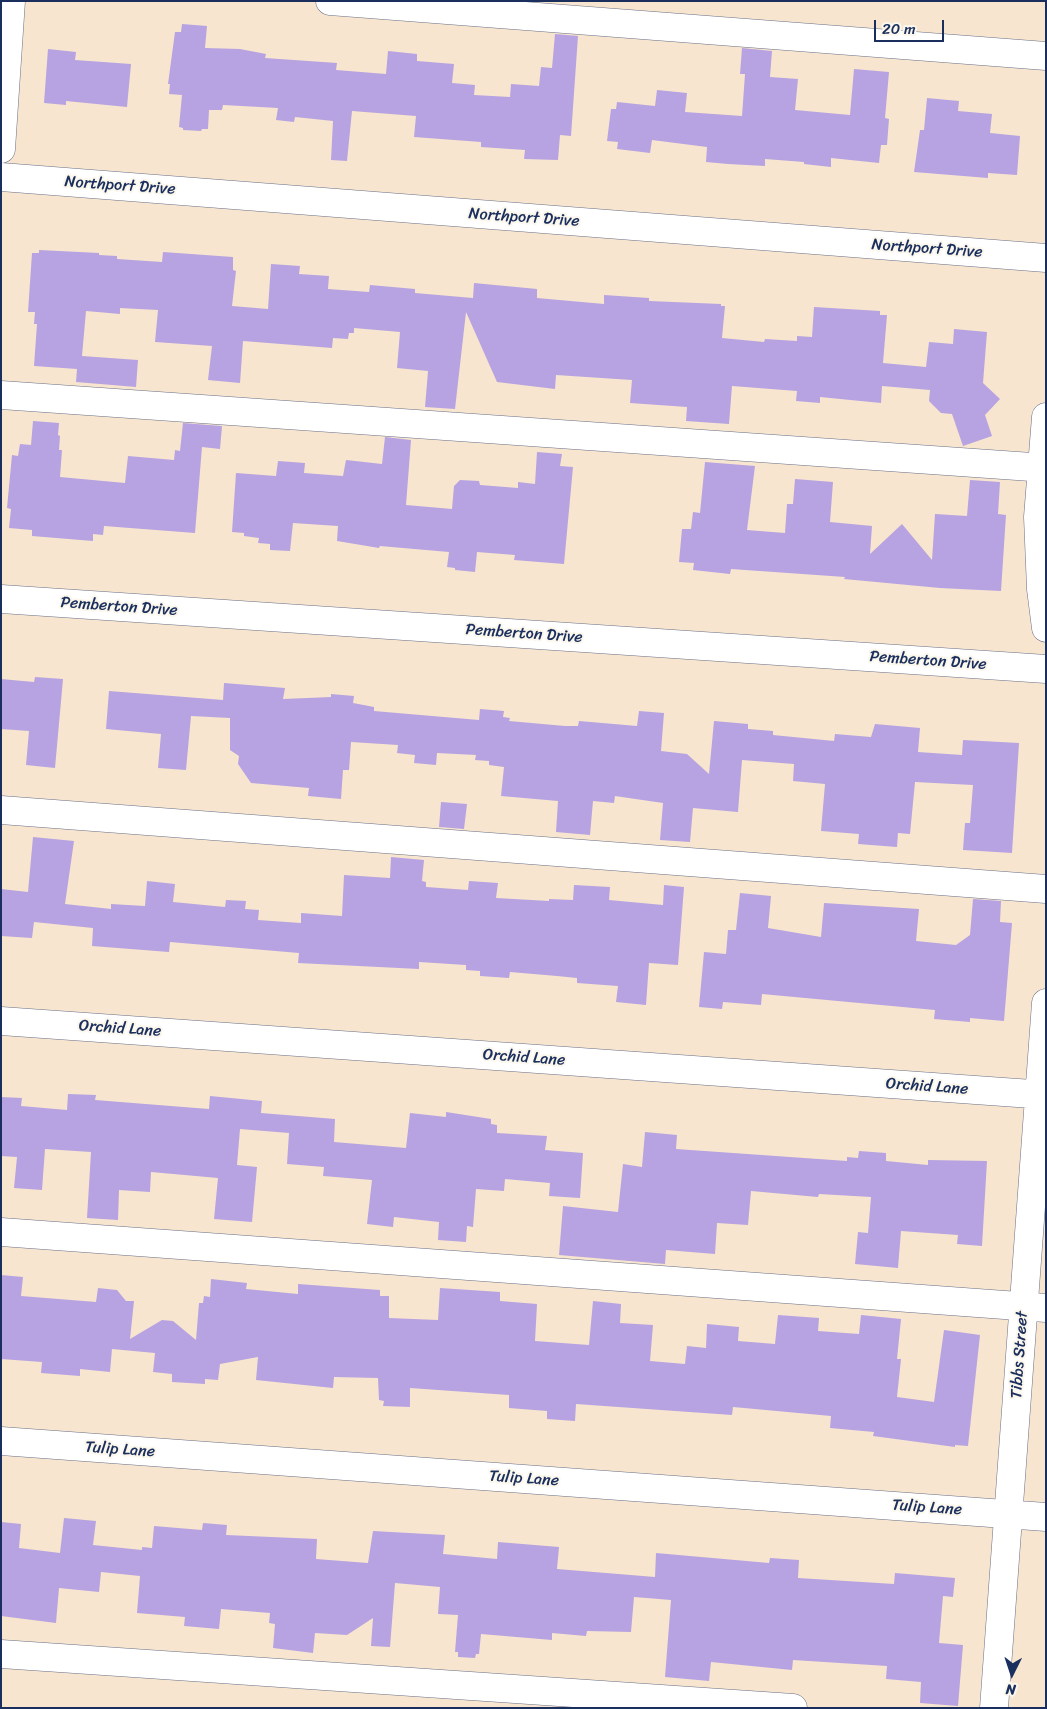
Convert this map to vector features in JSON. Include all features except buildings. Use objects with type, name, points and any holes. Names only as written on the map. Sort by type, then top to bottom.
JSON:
[{"type":"street","points":[[1,149],[11,1]]},
{"type":"street","points":[[330,1],[1046,56]]},
{"type":"street","name":"Northport Drive","points":[[1,177],[1046,258]]},
{"type":"street","points":[[1,395],[1044,468]]},
{"type":"street","points":[[1046,417],[1044,468],[1038,517],[1041,589],[1046,628]]},
{"type":"street","name":"Pemberton Drive","points":[[1,599],[1046,668]]},
{"type":"street","points":[[1,810],[1046,890]]},
{"type":"street","name":"Tibbs Street","points":[[994,1708],[1008,1515],[1035,1308],[1046,1003]]},
{"type":"street","name":"Orchid Lane","points":[[1,1021],[1042,1095]]},
{"type":"street","points":[[1,1232],[1035,1308]]},
{"type":"street","name":"Tulip Lane","points":[[1,1441],[1046,1517]]},
{"type":"street","points":[[1,1654],[793,1708]]}]
